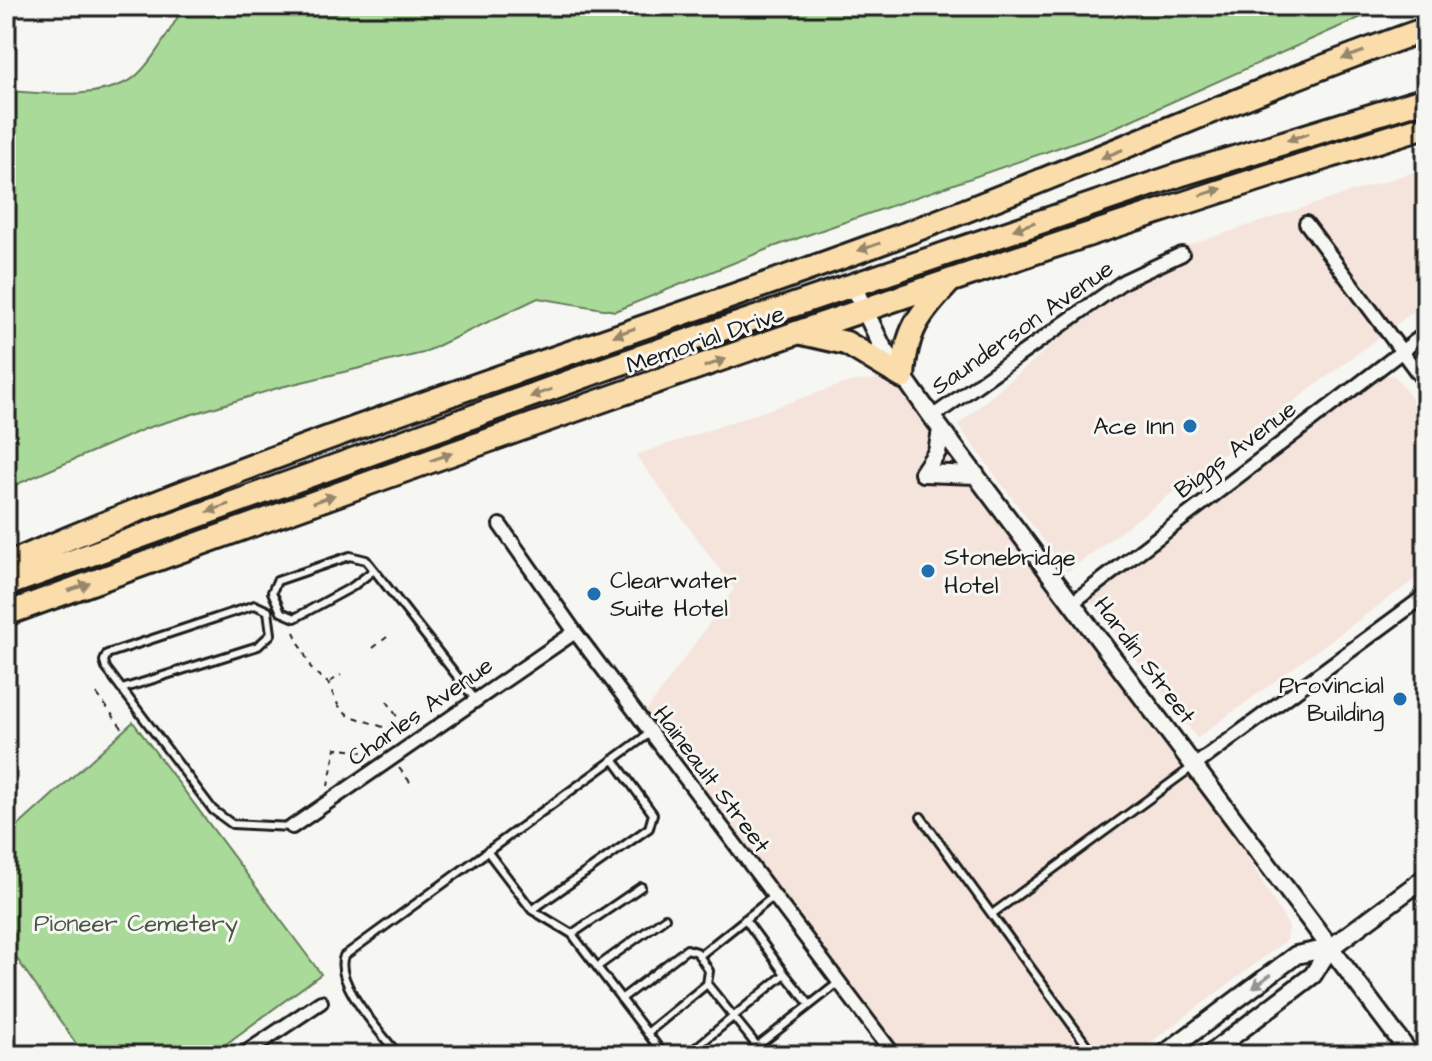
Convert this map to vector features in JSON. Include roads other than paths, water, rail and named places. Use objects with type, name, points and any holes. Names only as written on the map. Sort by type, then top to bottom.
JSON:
[{"type":"highway","points":[[6,565],[240,468],[884,242],[1098,160],[1345,57],[1426,29]]},
{"type":"highway","name":"Memorial Drive","points":[[6,585],[613,366],[1179,175],[1426,99]]},
{"type":"highway","name":"Memorial Drive","points":[[6,614],[367,483],[951,280],[1191,199],[1426,126]]},
{"type":"highway","points":[[801,333],[846,343],[903,377],[905,344],[914,322],[951,280]]},
{"type":"main road","name":"Hardin Street","points":[[853,286],[863,311],[903,377],[937,424],[1411,1055]]},
{"type":"main road","points":[[937,424],[937,452],[923,473],[976,475]]},
{"type":"main road","points":[[1208,1055],[1313,975],[1330,948],[1426,877]]},
{"type":"main road","points":[[1163,1055],[1296,955],[1330,948]]},
{"type":"street","points":[[1306,223],[1426,384]]},
{"type":"street","name":"Saunderson Avenue","points":[[937,424],[1124,281],[1182,254]]},
{"type":"street","name":"Biggs Avenue","points":[[1072,603],[1426,333]]},
{"type":"street","name":"Haineault Street","points":[[500,525],[650,733],[894,1055]]},
{"type":"street","points":[[1194,766],[1426,595]]},
{"type":"street","name":"Charles Avenue","points":[[292,827],[575,632]]},
{"type":"street","points":[[242,1055],[321,1002]]},
{"type":"lane","points":[[374,570],[352,587],[295,618],[281,612],[272,592],[277,581],[350,556],[366,560],[374,570],[475,699]]},
{"type":"lane","points":[[122,689],[258,646],[271,634],[268,611],[255,605],[107,654],[106,668],[122,689],[222,820],[232,824],[292,827]]},
{"type":"lane","points":[[398,1055],[345,984],[341,964],[344,956],[650,733]]},
{"type":"lane","points":[[532,910],[649,828],[653,814],[613,759]]},
{"type":"lane","points":[[992,914],[1194,766]]},
{"type":"lane","points":[[921,817],[1094,1055]]},
{"type":"lane","points":[[487,851],[532,910],[572,934],[664,1055]]},
{"type":"lane","points":[[572,934],[641,887]]},
{"type":"lane","points":[[699,956],[773,897]]},
{"type":"lane","points":[[597,967],[665,918]]},
{"type":"lane","points":[[745,919],[810,1005]]},
{"type":"lane","points":[[621,999],[687,949],[699,956],[709,971],[707,984],[647,1033]]},
{"type":"lane","points":[[687,1055],[785,974]]},
{"type":"lane","points":[[746,1055],[838,983]]},
{"type":"lane","points":[[707,984],[757,1046]]},
{"type":"place","name":"Ace Inn","points":[[1190,426]]},
{"type":"place","name":"Stonebridge Hotel","points":[[928,571]]},
{"type":"place","name":"Clearwater Suite Hotel","points":[[594,594]]},
{"type":"place","name":"Provincial Building","points":[[1400,699]]},
{"type":"park label","name":"Pioneer Cemetery","points":[[136,923]]}]
